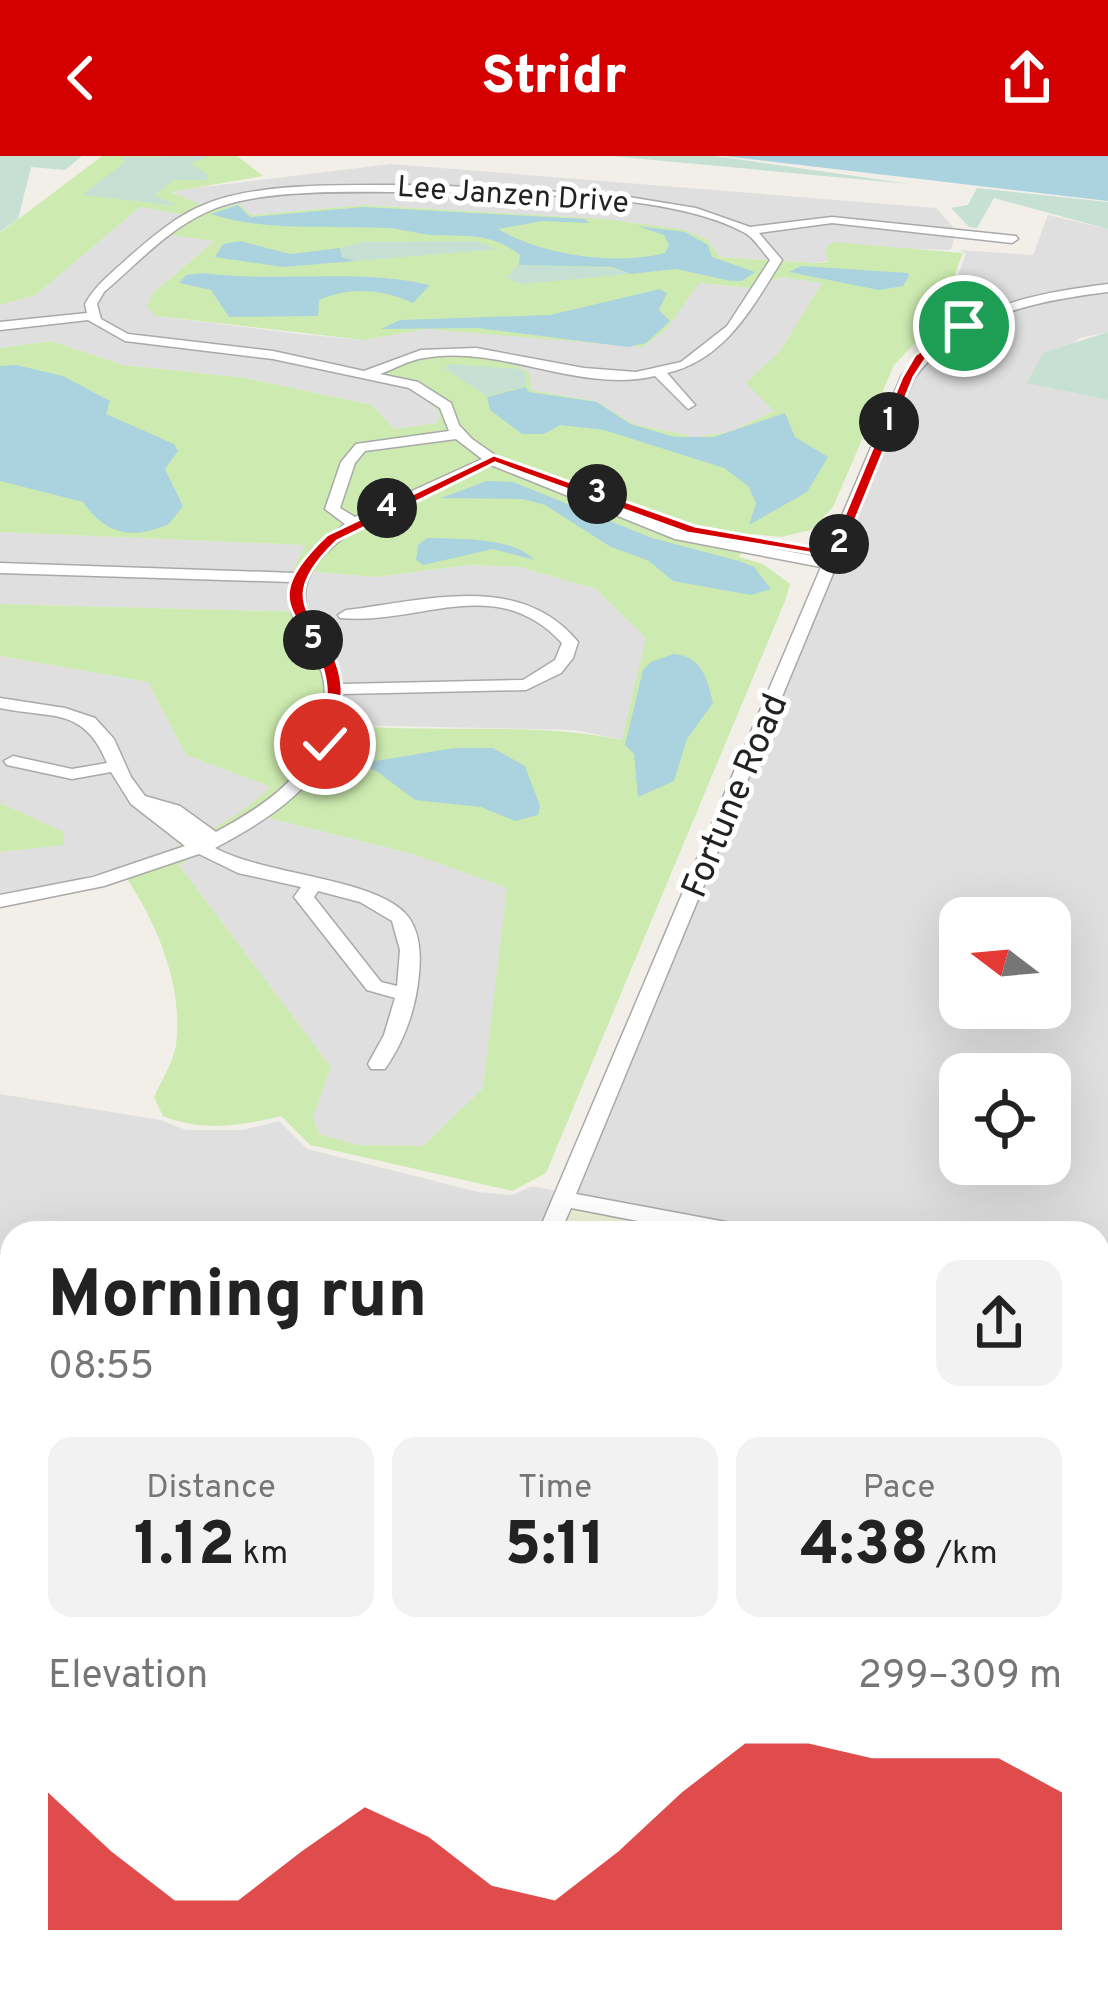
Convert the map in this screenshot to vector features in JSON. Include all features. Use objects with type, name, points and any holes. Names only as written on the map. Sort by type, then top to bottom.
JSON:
[{"type":"street","name":"Lee Janzen Drive","points":[[93,316],[91,304],[99,290],[196,210],[265,193],[406,186],[587,199],[689,207],[753,230]]},
{"type":"street","points":[[753,230],[832,220],[1012,239]]},
{"type":"street","points":[[365,375],[387,361],[432,352],[588,372],[660,374],[705,359],[772,269],[776,252],[753,230]]},
{"type":"street","name":"Fortune Road","points":[[553,1221],[920,357],[964,326],[1003,309],[1108,288]]},
{"type":"street","points":[[0,326],[93,316],[125,337],[273,355],[365,375],[434,396],[446,406],[457,431],[496,460],[680,536],[833,559]]},
{"type":"street","points":[[660,374],[688,405]]},
{"type":"street","points":[[361,521],[336,514],[334,494],[361,447],[457,431]]},
{"type":"street","points":[[0,901],[106,881],[210,842],[256,816],[309,767],[325,744],[334,689],[328,664],[296,611],[300,578],[312,557],[361,521],[496,460]]},
{"type":"street","points":[[0,568],[300,578]]},
{"type":"street","points":[[334,689],[526,685],[550,674],[568,657],[570,642],[549,618],[498,603],[346,615]]},
{"type":"street","points":[[0,703],[82,719],[97,727],[137,800],[186,840],[210,842],[227,862],[358,896],[399,916],[409,937],[405,994],[393,1048],[378,1064]]},
{"type":"street","points":[[13,761],[72,774],[117,766]]},
{"type":"street","points":[[312,884],[304,897],[374,986],[405,994]]},
{"type":"street","points":[[562,1198],[680,1221]]},
{"type":"shaded area","points":[[391,164],[936,208],[956,230],[951,250],[911,249],[815,263],[718,257],[605,219],[364,205],[251,215],[223,207],[214,211],[170,191]]},
{"type":"shaded area","points":[[140,207],[195,216],[172,235],[215,240],[153,293],[156,316],[300,334],[362,340],[428,329],[665,331],[698,283],[750,288],[781,277],[823,282],[780,351],[747,383],[774,411],[729,432],[696,437],[632,424],[598,402],[530,390],[369,378],[407,388],[430,400],[440,414],[437,423],[394,429],[372,405],[246,378],[124,365],[51,341],[0,348],[0,305],[36,295]]},
{"type":"shaded area","points":[[1048,215],[1108,229],[1108,286],[999,308],[960,325],[917,355],[941,320],[966,254],[959,250],[1033,255]]},
{"type":"shaded area","points":[[1108,290],[1108,332],[1080,338],[1028,383],[1108,400],[1108,1221],[712,1221],[572,1195],[913,378],[925,358],[969,327],[1006,310]]},
{"type":"shaded area","points":[[0,532],[306,545],[294,570],[377,577],[468,565],[520,567],[596,589],[647,639],[623,740],[575,730],[343,725],[341,674],[307,612],[0,604]]},
{"type":"shaded area","points":[[0,656],[148,682],[186,755],[272,787],[245,812],[172,851],[61,884],[0,893],[0,852],[64,844],[63,832],[0,803]]},
{"type":"shaded area","points":[[265,817],[413,854],[508,888],[483,1088],[423,1146],[358,1145],[319,1134],[313,1117],[331,1067],[179,865]]},
{"type":"shaded area","points":[[0,1094],[160,1120],[186,1130],[243,1130],[279,1121],[307,1149],[478,1192],[513,1195],[532,1186],[556,1191],[545,1221],[0,1221]]},
{"type":"green space","points":[[0,156],[82,156],[65,170],[31,167],[18,219],[0,232]]},
{"type":"green space","points":[[102,156],[237,156],[263,176],[171,192],[214,210],[239,204],[251,215],[364,205],[605,219],[686,230],[708,240],[719,257],[828,262],[825,249],[833,242],[963,253],[937,320],[894,365],[833,507],[811,530],[781,537],[753,534],[739,557],[763,564],[790,584],[785,601],[546,1173],[512,1191],[310,1145],[281,1116],[222,1126],[163,1116],[154,1097],[176,1045],[176,999],[155,930],[120,869],[200,835],[271,787],[186,755],[148,682],[0,656],[0,604],[307,612],[341,674],[343,725],[518,729],[622,740],[646,638],[596,589],[520,567],[468,565],[377,577],[293,570],[305,545],[0,532],[0,348],[51,341],[124,365],[246,378],[372,405],[394,429],[437,423],[440,414],[417,394],[367,379],[403,362],[471,356],[530,373],[531,390],[598,402],[633,424],[696,437],[729,432],[774,411],[746,383],[780,351],[822,283],[781,277],[750,288],[699,283],[665,331],[642,347],[428,329],[363,340],[156,316],[147,307],[153,293],[214,241],[170,235],[193,216],[140,207],[36,295],[0,305],[0,233]],"holes":[[[265,817],[413,854],[507,888],[483,1088],[423,1146],[358,1145],[319,1134],[313,1117],[331,1067],[179,865]]]},
{"type":"green space","points":[[209,156],[191,163],[208,175],[206,180],[174,180],[154,195],[179,206],[82,195],[124,163],[121,157]]},
{"type":"green space","points":[[611,156],[715,156],[910,184]]},
{"type":"green space","points":[[977,188],[1108,202],[1108,229],[994,198],[977,228],[969,227],[951,208],[968,205]]},
{"type":"green space","points":[[475,241],[499,249],[356,261],[342,257],[341,248],[362,242]]},
{"type":"green space","points":[[518,265],[612,268],[630,274],[522,284],[507,278]]},
{"type":"green space","points":[[1108,332],[1108,400],[1027,383],[1043,353]]},
{"type":"green space","points":[[451,364],[519,369],[526,373],[526,386],[487,396],[444,368]]},
{"type":"green space","points":[[0,803],[64,832],[64,845],[0,852]]},
{"type":"green space","points":[[572,1195],[712,1221],[562,1221]]},
{"type":"water","points":[[724,156],[1108,156],[1108,201]]},
{"type":"water","points":[[238,205],[250,217],[364,207],[585,219],[589,223],[543,221],[498,229],[535,246],[602,258],[665,253],[669,245],[664,235],[637,226],[685,232],[708,245],[712,257],[755,272],[742,281],[731,281],[676,269],[631,274],[612,267],[519,265],[520,255],[499,242],[478,237],[387,228],[275,226],[211,214]]},
{"type":"water","points":[[240,241],[290,254],[340,248],[342,257],[355,261],[283,267],[215,257],[223,244]]},
{"type":"water","points":[[801,266],[909,276],[903,286],[879,290],[789,272]]},
{"type":"water","points":[[186,275],[374,277],[430,285],[413,303],[378,292],[354,291],[319,300],[318,316],[229,317],[211,290],[179,283]]},
{"type":"water","points":[[660,289],[667,293],[659,310],[670,321],[646,343],[628,347],[478,328],[381,329],[400,320],[550,315]]},
{"type":"water","points":[[0,366],[63,376],[110,401],[106,414],[174,444],[178,451],[165,469],[183,506],[169,524],[143,532],[121,531],[101,522],[83,502],[0,481]]},
{"type":"water","points":[[526,387],[529,392],[597,402],[630,424],[675,437],[714,437],[785,413],[795,437],[828,457],[807,492],[749,525],[756,503],[748,486],[724,468],[604,430],[560,425],[544,434],[522,434],[490,410],[487,397]]},
{"type":"water","points":[[487,481],[513,482],[652,538],[739,561],[754,567],[771,589],[751,595],[673,581],[649,561],[611,547],[545,505],[523,499],[441,498]]},
{"type":"water","points":[[427,538],[500,543],[534,560],[493,549],[423,565],[416,560],[418,545]]},
{"type":"water","points":[[673,654],[697,664],[713,703],[687,739],[674,781],[638,797],[634,754],[625,745],[643,670]]},
{"type":"water","points":[[454,748],[493,748],[525,766],[540,806],[538,815],[515,821],[481,807],[415,800],[375,770],[337,758],[375,761]]},
{"type":"route","points":[[325,744],[334,689],[328,664],[296,611],[294,593],[312,557],[332,538],[494,459],[716,537],[835,555],[908,377],[920,357],[964,326]]}]
